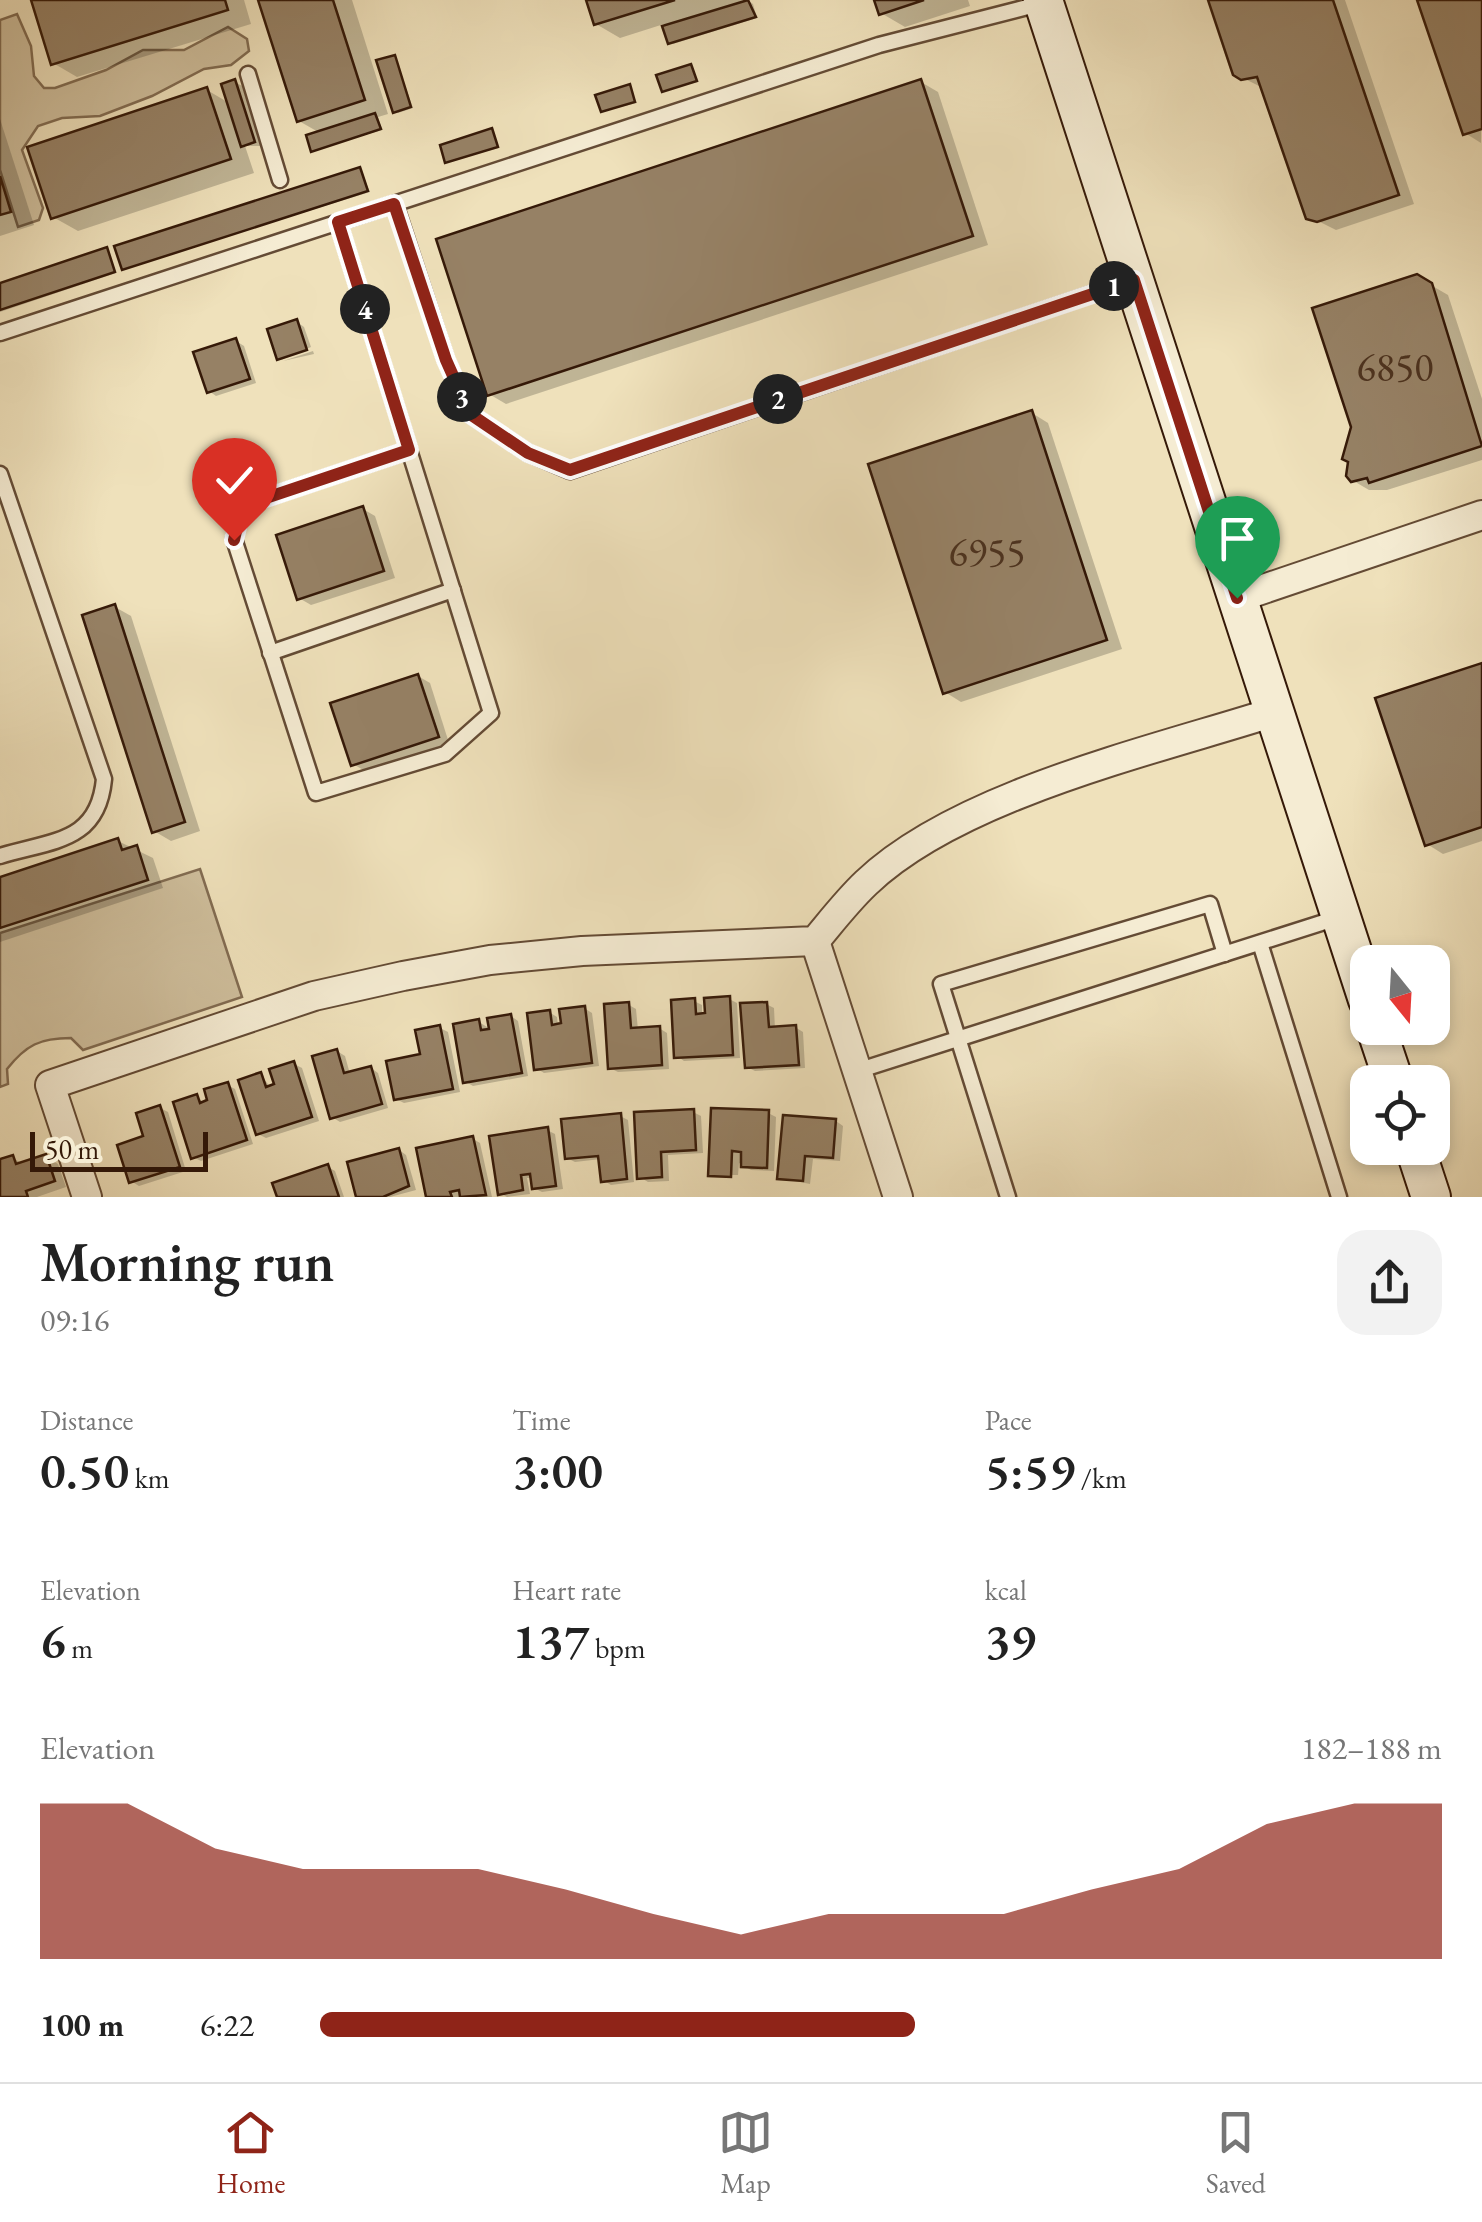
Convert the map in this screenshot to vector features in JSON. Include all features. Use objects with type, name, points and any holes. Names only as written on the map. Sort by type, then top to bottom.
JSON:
[{"type":"street","points":[[1043,1],[1350,945]]},
{"type":"street","points":[[1237,598],[1482,515]]},
{"type":"street","points":[[87,1197],[50,1086],[314,996],[403,976],[490,960],[582,951],[815,941],[867,882],[925,840],[989,805],[1274,712]]},
{"type":"street","points":[[815,941],[898,1197]]},
{"type":"street","points":[[1421,1165],[1431,1197]]},
{"type":"lane","points":[[0,333],[880,46],[1043,1]]},
{"type":"lane","points":[[248,74],[280,180]]},
{"type":"lane","points":[[394,204],[446,360],[470,414],[528,453],[570,470],[1134,280]]},
{"type":"lane","points":[[338,222],[491,713],[445,754],[316,793],[234,540],[242,506],[409,450]]},
{"type":"lane","points":[[0,474],[104,779],[102,804],[85,829],[0,856]]},
{"type":"lane","points":[[270,653],[453,590]]},
{"type":"lane","points":[[1008,1197],[941,984],[1210,904],[1225,954]]},
{"type":"lane","points":[[857,1071],[1341,917]]},
{"type":"lane","points":[[1260,943],[1339,1197]]},
{"type":"shaded area","points":[[17,14],[31,46],[34,76],[44,88],[55,88],[106,70],[143,50],[184,50],[228,27],[247,39],[249,51],[231,65],[204,69],[152,96],[100,116],[62,118],[38,126],[22,150],[43,208],[39,220],[18,227],[0,170],[0,20]]},
{"type":"shaded area","points":[[200,869],[242,997],[83,1050],[71,1038],[42,1041],[14,1061],[7,1069],[8,1084],[0,1087],[0,933]]},
{"type":"building","points":[[31,0],[225,0],[228,10],[51,65]]},
{"type":"building","points":[[258,0],[333,0],[365,100],[297,122]]},
{"type":"building","points":[[586,0],[675,0],[594,25]]},
{"type":"building","points":[[748,0],[756,17],[668,44],[662,26]]},
{"type":"building","points":[[874,0],[924,0],[879,15]]},
{"type":"building","points":[[1208,0],[1333,0],[1399,195],[1317,222],[1306,219],[1257,77],[1241,80],[1233,75]]},
{"type":"building","points":[[1417,0],[1482,0],[1482,129],[1463,135]]},
{"type":"building","points":[[395,55],[411,107],[393,113],[376,60]]},
{"type":"building","points":[[691,64],[697,81],[662,92],[656,75]]},
{"type":"building","points":[[235,79],[255,142],[241,147],[221,84]]},
{"type":"building","points":[[921,79],[973,236],[487,396],[436,239]]},
{"type":"building","points":[[630,84],[635,102],[601,112],[595,95]]},
{"type":"building","points":[[207,87],[231,159],[51,219],[27,147]]},
{"type":"building","points":[[375,113],[381,129],[311,152],[306,135]]},
{"type":"building","points":[[492,128],[498,147],[445,163],[440,145]]},
{"type":"building","points":[[360,167],[368,191],[122,270],[114,246]]},
{"type":"building","points":[[0,176],[11,212],[0,215]]},
{"type":"building","points":[[107,247],[115,272],[0,310],[0,283]]},
{"type":"building","points":[[1417,274],[1432,283],[1482,446],[1369,483],[1367,478],[1351,482],[1346,476],[1348,462],[1342,459],[1351,427],[1312,308]]},
{"type":"building","points":[[297,319],[307,350],[277,360],[267,329]]},
{"type":"building","points":[[236,338],[250,379],[207,393],[193,352]]},
{"type":"building","points":[[1032,410],[1107,640],[943,694],[868,464]]},
{"type":"building","points":[[363,506],[384,571],[297,600],[276,535]]},
{"type":"building","points":[[115,604],[185,822],[152,833],[82,615]]},
{"type":"building","points":[[1482,663],[1482,827],[1425,846],[1375,698]]},
{"type":"building","points":[[418,674],[439,737],[351,766],[330,703]]},
{"type":"building","points":[[118,838],[122,850],[137,845],[148,880],[0,928],[0,877]]},
{"type":"building","points":[[730,996],[733,1055],[674,1058],[671,1000],[695,998],[696,1014],[705,1013],[704,998]]},
{"type":"building","points":[[629,1002],[631,1028],[660,1026],[662,1065],[608,1069],[604,1004]]},
{"type":"building","points":[[767,1002],[769,1027],[796,1025],[799,1065],[745,1068],[740,1003]]},
{"type":"building","points":[[585,1006],[592,1063],[534,1070],[527,1013],[550,1010],[552,1025],[561,1023],[559,1009]]},
{"type":"building","points":[[511,1014],[522,1073],[463,1083],[453,1024],[479,1019],[481,1030],[489,1029],[487,1018]]},
{"type":"building","points":[[440,1025],[453,1089],[394,1100],[386,1061],[420,1054],[415,1030]]},
{"type":"building","points":[[337,1049],[344,1073],[371,1066],[382,1104],[330,1119],[312,1056]]},
{"type":"building","points":[[294,1061],[312,1117],[256,1135],[238,1080],[261,1072],[266,1087],[274,1084],[269,1069]]},
{"type":"building","points":[[228,1082],[247,1140],[191,1159],[173,1102],[197,1094],[200,1103],[207,1100],[204,1089]]},
{"type":"building","points":[[160,1105],[180,1167],[129,1183],[117,1145],[143,1136],[136,1113]]},
{"type":"building","points":[[711,1108],[769,1110],[767,1168],[741,1167],[741,1152],[732,1151],[731,1177],[708,1176]]},
{"type":"building","points":[[694,1109],[696,1150],[661,1152],[662,1177],[637,1179],[634,1112]]},
{"type":"building","points":[[621,1113],[627,1179],[601,1182],[598,1156],[565,1159],[561,1119]]},
{"type":"building","points":[[783,1115],[836,1119],[833,1158],[805,1156],[803,1181],[777,1179]]},
{"type":"building","points":[[548,1127],[556,1186],[532,1189],[530,1174],[521,1175],[523,1190],[498,1195],[489,1136]]},
{"type":"building","points":[[473,1136],[486,1195],[460,1197],[459,1190],[450,1192],[452,1197],[426,1197],[416,1148]]},
{"type":"building","points":[[399,1148],[409,1186],[383,1197],[356,1197],[347,1162]]},
{"type":"building","points":[[46,1154],[55,1181],[26,1191],[28,1197],[0,1197],[0,1159],[13,1155],[16,1164]]},
{"type":"building","points":[[328,1164],[339,1197],[277,1197],[272,1183]]},
{"type":"route","points":[[234,540],[242,506],[409,450],[338,222],[394,204],[446,360],[470,414],[528,453],[570,470],[1035,310],[1134,280],[1237,598]]}]
